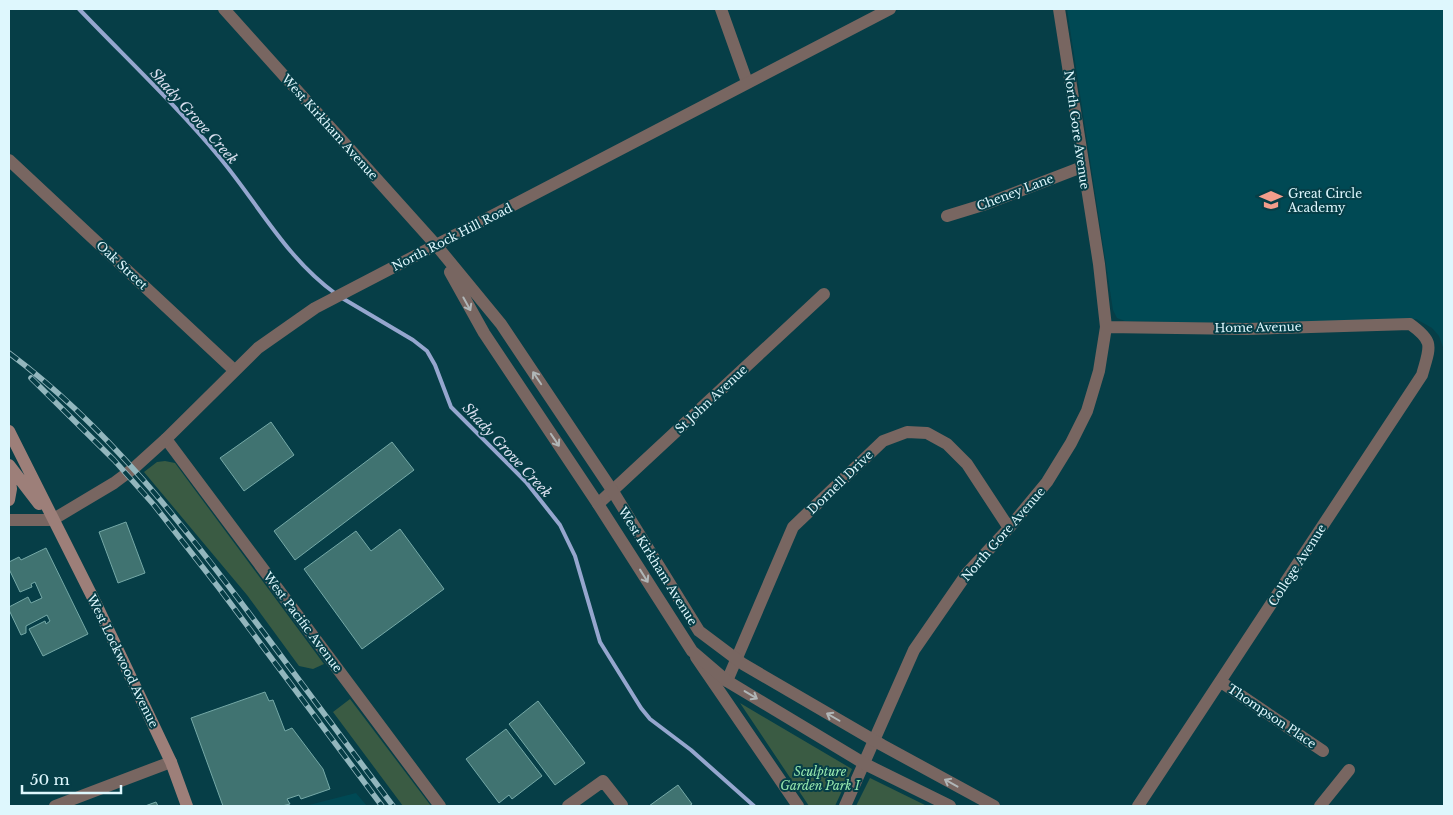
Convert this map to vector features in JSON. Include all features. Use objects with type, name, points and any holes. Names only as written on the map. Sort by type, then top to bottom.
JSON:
[{"type":"main road","name":"West Lockwood Avenue","points":[[9,432],[97,606],[171,762],[187,806]]},
{"type":"main road","name":"West Lockwood Avenue","points":[[9,465],[52,520]]},
{"type":"main road","points":[[9,472],[11,489],[9,500]]},
{"type":"street","name":"West Kirkham Avenue","points":[[224,9],[436,245],[501,324],[612,490],[699,631],[736,656],[743,664],[876,741],[994,806]]},
{"type":"street","points":[[721,9],[747,82]]},
{"type":"street","name":"North Rock Hill Road","points":[[52,520],[114,483],[134,468],[166,439],[234,370],[276,334],[324,303],[890,9]]},
{"type":"street","name":"North Gore Avenue","points":[[845,806],[876,741],[914,650],[968,572],[1009,528],[1047,482],[1071,443],[1087,411],[1099,371],[1106,327],[1099,264],[1082,167],[1059,9]]},
{"type":"street","name":"Oak Street","points":[[9,160],[234,370]]},
{"type":"street","name":"Cheney Lane","points":[[947,216],[986,204],[1082,167]]},
{"type":"street","name":"West Kirkham Avenue","points":[[436,245],[484,334],[598,504],[692,651],[727,681],[865,764],[950,806]]},
{"type":"street","name":"St John Avenue","points":[[598,504],[824,294]]},
{"type":"street","name":"Home Avenue","points":[[1106,327],[1247,329],[1410,324]]},
{"type":"street","name":"College Avenue","points":[[1138,806],[1422,375],[1430,348],[1425,335],[1410,324]]},
{"type":"street","name":"Dornell Drive","points":[[727,681],[736,656],[793,527],[883,441],[907,432],[927,433],[947,444],[967,464],[1009,528]]},
{"type":"street","name":"West Pacific Avenue","points":[[166,439],[440,806]]},
{"type":"street","points":[[9,520],[52,520]]},
{"type":"street","points":[[692,651],[798,806]]},
{"type":"street","name":"Thompson Place","points":[[1221,682],[1323,751]]},
{"type":"street","points":[[55,806],[171,762]]},
{"type":"street","points":[[1320,806],[1349,770]]},
{"type":"street","points":[[568,806],[603,781],[622,806]]},
{"type":"shaded area","name":"Great Circle Academy","points":[[1067,9],[1444,9],[1444,350],[1439,336],[1432,328],[1416,319],[1262,324],[1125,321],[1117,318],[1113,310]]},
{"type":"shaded area","points":[[356,793],[367,806],[305,806]]},
{"type":"green space","points":[[157,462],[175,463],[324,664],[313,669],[299,666],[247,595],[144,472]]},
{"type":"green space","points":[[350,699],[431,806],[403,806],[333,712]]},
{"type":"green space","name":"Sculpture Garden Park I","points":[[740,703],[852,769],[835,806],[809,806]]},
{"type":"green space","points":[[870,778],[927,806],[856,806]]},
{"type":"building","points":[[271,422],[294,455],[244,491],[220,458]]},
{"type":"building","points":[[392,442],[414,470],[295,560],[274,531]]},
{"type":"building","points":[[126,522],[145,573],[118,583],[99,532]]},
{"type":"building","points":[[400,529],[444,589],[362,649],[304,569],[356,531],[371,551]]},
{"type":"building","points":[[46,548],[88,634],[43,656],[29,629],[45,621],[46,624],[50,621],[47,615],[26,626],[26,633],[21,635],[9,610],[9,607],[28,597],[31,603],[42,598],[35,582],[31,584],[32,587],[20,592],[9,569],[9,562],[19,557],[21,560]]},
{"type":"building","points":[[265,692],[269,701],[273,700],[285,731],[292,728],[323,769],[330,789],[301,799],[299,795],[287,799],[290,804],[282,806],[223,806],[191,718]]},
{"type":"building","points":[[538,701],[585,763],[555,785],[509,724]]},
{"type":"building","points":[[506,729],[542,776],[512,799],[509,795],[499,803],[466,759]]},
{"type":"building","points":[[678,785],[692,804],[689,806],[649,806]]},
{"type":"building","points":[[156,802],[158,806],[145,806]]},
{"type":"waterway","name":"Shady Grove Creek","points":[[79,9],[151,82],[220,158],[302,264],[336,294]]},
{"type":"waterway","name":"Shady Grove Creek","points":[[342,298],[413,340],[427,351],[435,365],[451,407],[526,482],[560,525],[575,556],[600,642],[641,708],[650,719],[691,750],[754,806]]},
{"type":"railway","points":[[9,353],[45,382],[112,445],[173,515],[393,806]]},
{"type":"railway","points":[[31,378],[114,460],[154,505],[219,588],[382,806]]},
{"type":"place","name":"Great Circle Academy","points":[[1271,200]]}]
